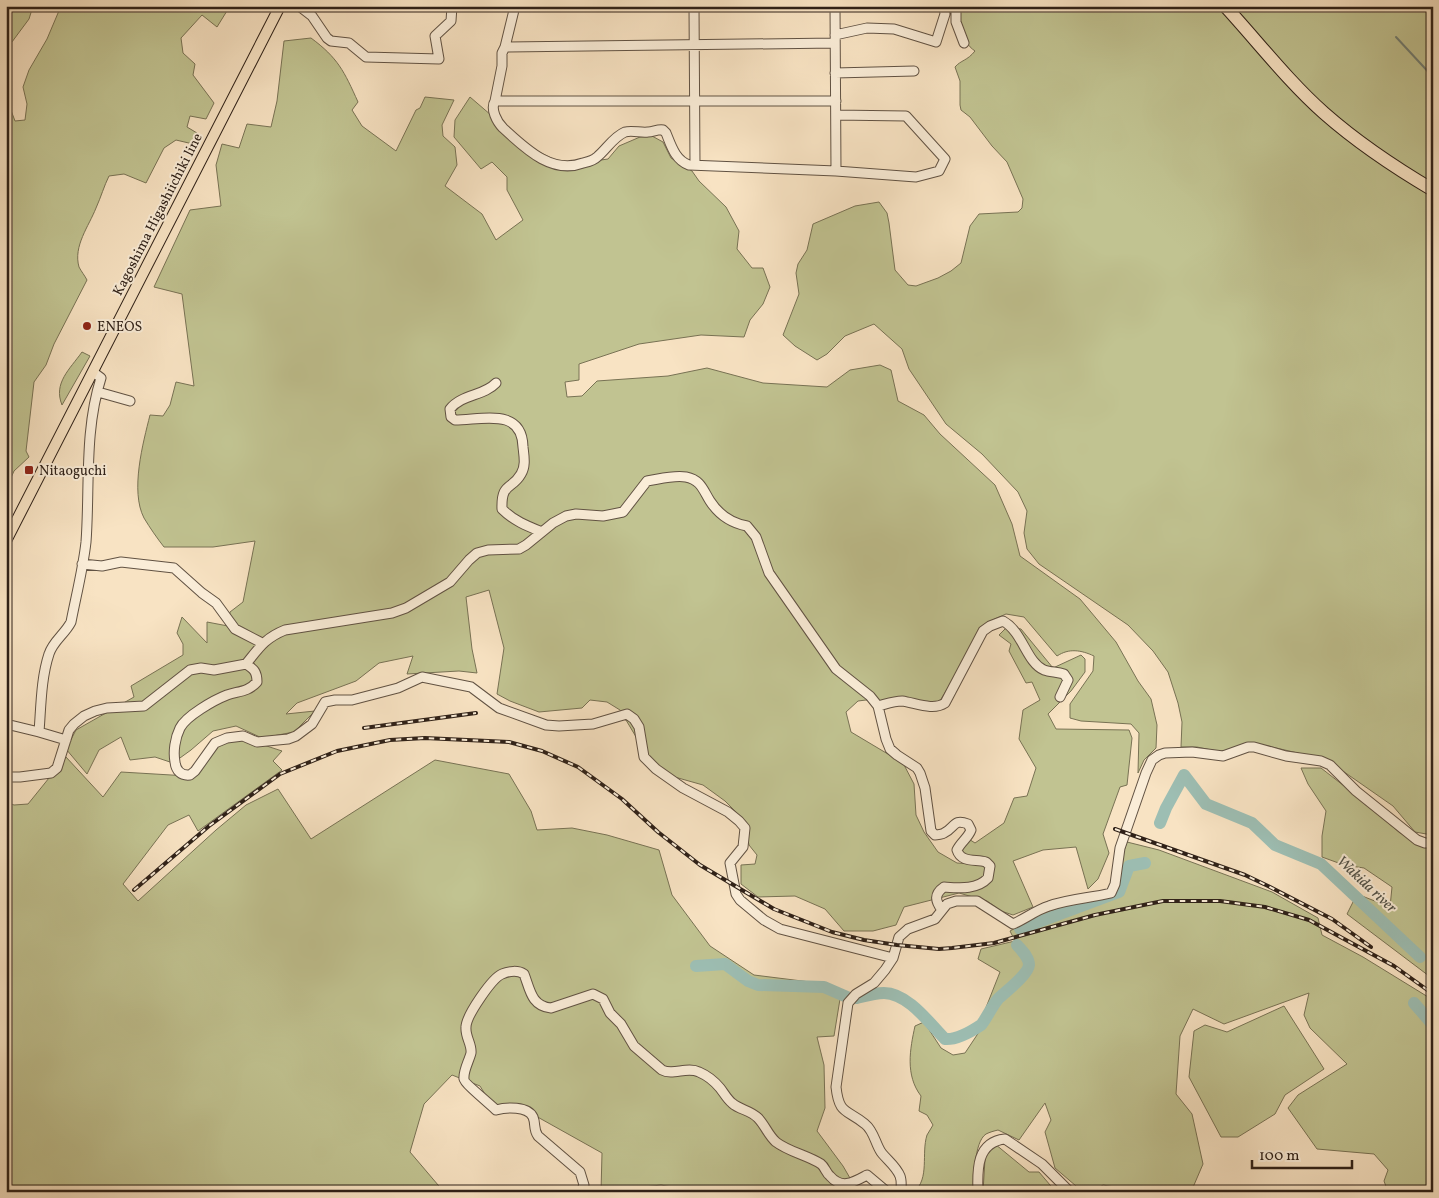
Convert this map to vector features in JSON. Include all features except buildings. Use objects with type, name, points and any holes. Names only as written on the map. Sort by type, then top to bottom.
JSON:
[{"type":"highway","points":[[1226,6],[1285,74],[1323,112],[1381,158],[1433,190]]},
{"type":"main road","name":"Kagoshima Higashiichiki line","points":[[6,541],[280,6]]},
{"type":"street","points":[[299,6],[312,16],[327,38],[332,41],[350,43],[366,57],[439,58],[435,36],[452,21],[452,6]]},
{"type":"street","points":[[515,6],[502,53],[502,66],[493,104],[494,112],[500,125],[525,147],[542,159],[554,164],[578,165],[595,159],[615,139],[626,132],[659,130],[663,130],[666,133],[677,156],[684,163],[695,165],[836,171],[916,177],[939,171],[945,159],[906,116],[836,115]]},
{"type":"street","points":[[694,6],[695,165]]},
{"type":"street","points":[[835,6],[836,171]]},
{"type":"street","points":[[505,47],[694,45],[835,39],[867,28],[894,30],[936,42],[945,14],[944,6]]},
{"type":"street","points":[[956,6],[956,22],[964,43]]},
{"type":"street","points":[[835,73],[914,71]]},
{"type":"street","points":[[495,101],[836,101]]},
{"type":"street","points":[[39,732],[43,686],[49,654],[55,642],[67,630],[70,622],[86,542],[88,463],[101,378],[93,372]]},
{"type":"street","points":[[496,383],[492,388],[461,399],[453,405],[450,408],[452,417],[455,420],[498,418],[512,423],[519,428],[523,438],[524,468],[520,476],[504,492],[502,509],[522,524],[542,532]]},
{"type":"street","points":[[98,392],[130,401]]},
{"type":"street","points":[[6,777],[51,773],[57,768],[69,730],[84,716],[95,711],[107,708],[144,706],[190,670],[201,668],[214,670],[246,664],[272,635],[285,630],[370,618],[406,608],[450,582],[477,553],[488,550],[519,549],[553,522],[566,516],[576,514],[603,516],[623,512],[642,485],[647,481],[672,477],[687,478],[702,485],[718,513],[736,524],[747,526],[756,537],[769,574],[836,669],[870,696],[878,706],[890,749],[920,773],[925,788],[931,831],[935,835],[944,834],[956,823],[968,824],[971,830],[969,836],[957,850],[963,859],[986,862],[990,866],[988,878],[982,883],[964,888],[944,887],[939,890],[936,899],[942,910]]},
{"type":"street","points":[[82,564],[102,566],[121,562],[174,568],[216,603],[235,629],[262,644]]},
{"type":"street","points":[[878,706],[896,701],[934,707],[945,703],[983,631],[990,626],[1004,621],[1014,629],[1037,665],[1043,669],[1064,674],[1068,680],[1060,697]]},
{"type":"street","points":[[246,664],[254,669],[257,674],[257,682],[253,687],[219,699],[180,727],[174,760],[176,769],[181,774],[190,775],[195,771],[214,743],[227,738],[243,736],[257,742],[288,739],[306,730],[325,702],[352,700],[398,688],[422,677],[471,687],[498,708],[546,725],[593,724],[627,714],[634,719],[638,727],[644,757],[656,769],[683,788],[728,812],[744,828],[742,847],[730,863],[736,894],[740,900],[764,920],[780,929],[893,958]]},
{"type":"street","points":[[6,724],[66,740]]},
{"type":"street","points":[[581,1192],[584,1185],[580,1172],[538,1136],[534,1131],[533,1118],[529,1113],[511,1107],[496,1110],[465,1083],[464,1079],[471,1050],[466,1038],[466,1023],[486,991],[497,977],[502,974],[520,971],[524,974],[535,1001],[544,1007],[551,1008],[593,994],[599,996],[621,1024],[634,1046],[662,1070],[666,1072],[691,1069],[699,1072],[719,1087],[730,1102],[737,1107],[752,1112],[770,1136],[777,1142],[822,1165],[836,1181],[842,1184],[852,1184],[867,1175],[884,1191],[901,1192],[901,1177],[880,1150],[871,1132],[866,1125],[842,1109],[837,1098],[836,1087],[848,1003],[856,994],[874,983],[893,958],[900,937],[908,929],[935,919],[947,904],[956,901],[977,901],[1013,924],[1054,904],[1111,893],[1115,884],[1120,848],[1146,773],[1152,760],[1159,755],[1192,752],[1223,756],[1248,747],[1254,747],[1286,756],[1321,761],[1330,765],[1356,791],[1417,840],[1433,843]]},
{"type":"street","points":[[978,1192],[978,1170],[986,1146],[994,1140],[1005,1138],[1042,1164],[1070,1192]]},
{"type":"green space","points":[[6,6],[33,6],[29,19],[6,50]]},
{"type":"green space","points":[[61,6],[230,6],[217,27],[202,15],[181,38],[183,53],[195,64],[193,75],[214,103],[206,119],[190,116],[187,127],[197,133],[193,144],[176,140],[164,148],[146,183],[124,174],[109,176],[107,180],[78,251],[79,267],[87,280],[54,344],[46,365],[34,382],[26,451],[29,457],[14,471],[6,489],[6,97],[15,121],[25,120],[27,104],[23,87],[29,70],[47,39]]},
{"type":"green space","points":[[959,6],[1433,6],[1432,835],[1415,832],[1393,806],[1327,760],[1268,746],[1247,745],[1232,751],[1181,747],[1182,722],[1168,672],[1153,651],[1128,625],[1039,564],[1027,549],[1024,533],[1027,511],[1018,492],[982,454],[946,424],[909,369],[902,349],[874,324],[845,336],[827,354],[817,360],[795,346],[783,335],[799,294],[796,273],[798,264],[807,250],[813,224],[855,206],[879,202],[887,213],[895,270],[908,285],[916,286],[938,278],[961,263],[970,226],[979,214],[1018,212],[1022,208],[1023,199],[1007,162],[970,117],[961,110],[960,81],[955,67],[975,51],[966,42],[964,37]]},
{"type":"green space","points":[[311,38],[328,52],[344,73],[358,102],[352,110],[362,126],[396,151],[416,110],[420,108],[425,97],[454,100],[442,125],[443,136],[455,147],[457,165],[445,186],[482,214],[496,240],[523,220],[507,190],[507,177],[492,162],[481,169],[454,137],[455,120],[470,97],[527,146],[557,161],[580,163],[608,159],[619,146],[640,137],[652,136],[663,142],[671,158],[692,171],[699,181],[726,207],[739,231],[737,249],[752,268],[763,268],[770,287],[763,304],[750,320],[744,337],[701,335],[639,344],[579,364],[579,380],[565,382],[567,397],[582,396],[597,381],[668,376],[707,368],[763,383],[827,387],[850,370],[880,365],[891,370],[898,401],[924,415],[940,434],[995,485],[1012,524],[1020,556],[1080,599],[1116,642],[1138,681],[1151,699],[1157,725],[1156,748],[1144,760],[1138,773],[1139,733],[1131,724],[1081,721],[1070,718],[1070,704],[1093,671],[1094,656],[1075,651],[1062,653],[1057,656],[1024,617],[1006,614],[988,622],[935,709],[866,700],[858,701],[846,712],[851,732],[903,763],[914,784],[916,815],[924,832],[938,852],[957,863],[973,864],[960,857],[964,836],[975,843],[1004,823],[1014,798],[1027,796],[1036,768],[1019,739],[1023,710],[1040,700],[1032,682],[1026,683],[1009,651],[1011,644],[999,635],[1007,627],[1021,629],[1053,668],[1081,655],[1085,659],[1085,672],[1071,691],[1048,714],[1056,729],[1129,730],[1132,738],[1127,785],[1120,787],[1103,834],[1109,853],[1098,879],[1088,889],[1076,847],[1043,850],[1013,861],[1033,907],[1013,915],[1001,911],[987,901],[959,893],[904,907],[896,925],[873,931],[844,931],[825,909],[795,896],[758,897],[741,884],[741,865],[755,864],[757,855],[749,845],[744,820],[725,801],[703,785],[657,772],[620,710],[607,702],[590,700],[582,708],[539,712],[497,694],[504,648],[489,590],[466,597],[472,649],[477,673],[459,671],[407,674],[413,656],[379,663],[356,681],[297,703],[286,714],[315,711],[294,732],[262,738],[236,726],[213,731],[173,763],[155,757],[130,760],[121,737],[99,750],[87,774],[66,749],[76,730],[134,697],[131,686],[183,655],[183,644],[177,633],[182,617],[207,643],[207,622],[228,626],[230,612],[243,602],[255,541],[213,547],[164,547],[144,518],[140,507],[138,494],[139,467],[150,415],[163,416],[170,405],[176,382],[194,386],[182,294],[154,287],[190,210],[221,206],[216,165],[222,144],[239,148],[247,124],[271,127],[277,101],[284,41]]},
{"type":"green space","points":[[82,352],[90,356],[62,405],[60,397],[61,383]]},
{"type":"green space","points":[[239,737],[282,751],[273,761],[282,770],[198,831],[189,815],[168,825],[123,884],[138,901],[246,805],[278,789],[311,839],[435,760],[509,774],[531,811],[537,830],[572,828],[607,835],[659,850],[672,895],[710,946],[754,975],[826,984],[840,999],[834,1036],[817,1037],[824,1065],[825,1108],[817,1131],[843,1166],[854,1185],[847,1192],[698,1192],[661,1185],[601,1192],[602,1153],[534,1115],[491,1104],[480,1086],[452,1075],[424,1104],[410,1152],[444,1192],[6,1192],[6,802],[14,805],[28,804],[66,757],[103,797],[121,772],[188,776],[211,750]]},
{"type":"green space","points":[[1301,768],[1321,768],[1400,833],[1425,844],[1433,844],[1433,979],[1347,914],[1357,894],[1390,907],[1392,887],[1364,868],[1344,865],[1322,857],[1322,836],[1326,811],[1308,784]]},
{"type":"green space","points":[[1127,842],[1159,850],[1272,892],[1318,918],[1322,935],[1363,957],[1433,1000],[1433,1192],[1388,1192],[1384,1181],[1388,1170],[1374,1154],[1317,1149],[1288,1108],[1298,1095],[1347,1064],[1310,1028],[1304,1015],[1309,993],[1224,1024],[1193,1009],[1180,1036],[1176,1094],[1192,1114],[1203,1164],[1191,1192],[1144,1192],[1103,1185],[1092,1192],[1083,1192],[1055,1168],[1045,1132],[1051,1120],[1045,1103],[1019,1140],[998,1130],[986,1134],[982,1138],[977,1152],[974,1192],[914,1192],[919,1186],[924,1173],[925,1142],[933,1125],[927,1115],[919,1111],[921,1096],[916,1088],[911,1071],[910,1053],[915,1026],[924,1022],[941,1048],[953,1055],[965,1053],[979,1032],[985,1010],[1000,972],[978,959],[981,949],[1015,941],[1010,931],[1043,913],[1109,894]]},
{"type":"green space","points":[[1284,1006],[1324,1069],[1285,1095],[1275,1114],[1238,1137],[1221,1137],[1189,1077],[1194,1031],[1205,1025],[1227,1032]]},
{"type":"green space","points":[[995,1144],[1029,1172],[1039,1172],[1056,1192],[983,1192],[985,1159],[988,1147]]},
{"type":"waterway","points":[[1396,37],[1433,77]]},
{"type":"waterway","name":"Wakida river","points":[[1160,823],[1184,775],[1206,804],[1252,823],[1275,845],[1321,864],[1420,957]]},
{"type":"waterway","name":"Wakida river","points":[[1020,929],[1119,892],[1129,866],[1145,863]]},
{"type":"waterway","name":"Wakida river","points":[[857,998],[881,993],[893,994],[918,1010],[945,1039],[959,1037],[981,1025],[998,999],[1025,974],[1029,965],[1028,959],[1017,945]]},
{"type":"waterway","name":"Wakida river","points":[[696,966],[725,964],[748,981],[758,985],[824,987],[847,997]]},
{"type":"waterway","name":"Wakida river","points":[[1414,1003],[1433,1025]]},
{"type":"railway","points":[[364,728],[476,713]]},
{"type":"railway","points":[[134,890],[209,826],[280,774],[337,751],[390,740],[425,738],[509,742],[542,751],[578,767],[622,799],[658,832],[700,865],[774,909],[832,932],[864,940],[897,945],[939,949],[952,948],[994,943],[1095,915],[1163,901],[1220,901],[1265,907],[1309,920],[1394,966],[1433,994]]},
{"type":"railway","points":[[1115,829],[1245,875],[1332,919],[1371,947]]},
{"type":"place","name":"ENEOS","points":[[87,326]]},
{"type":"place","name":"Nitaoguchi","points":[[29,470]]}]
